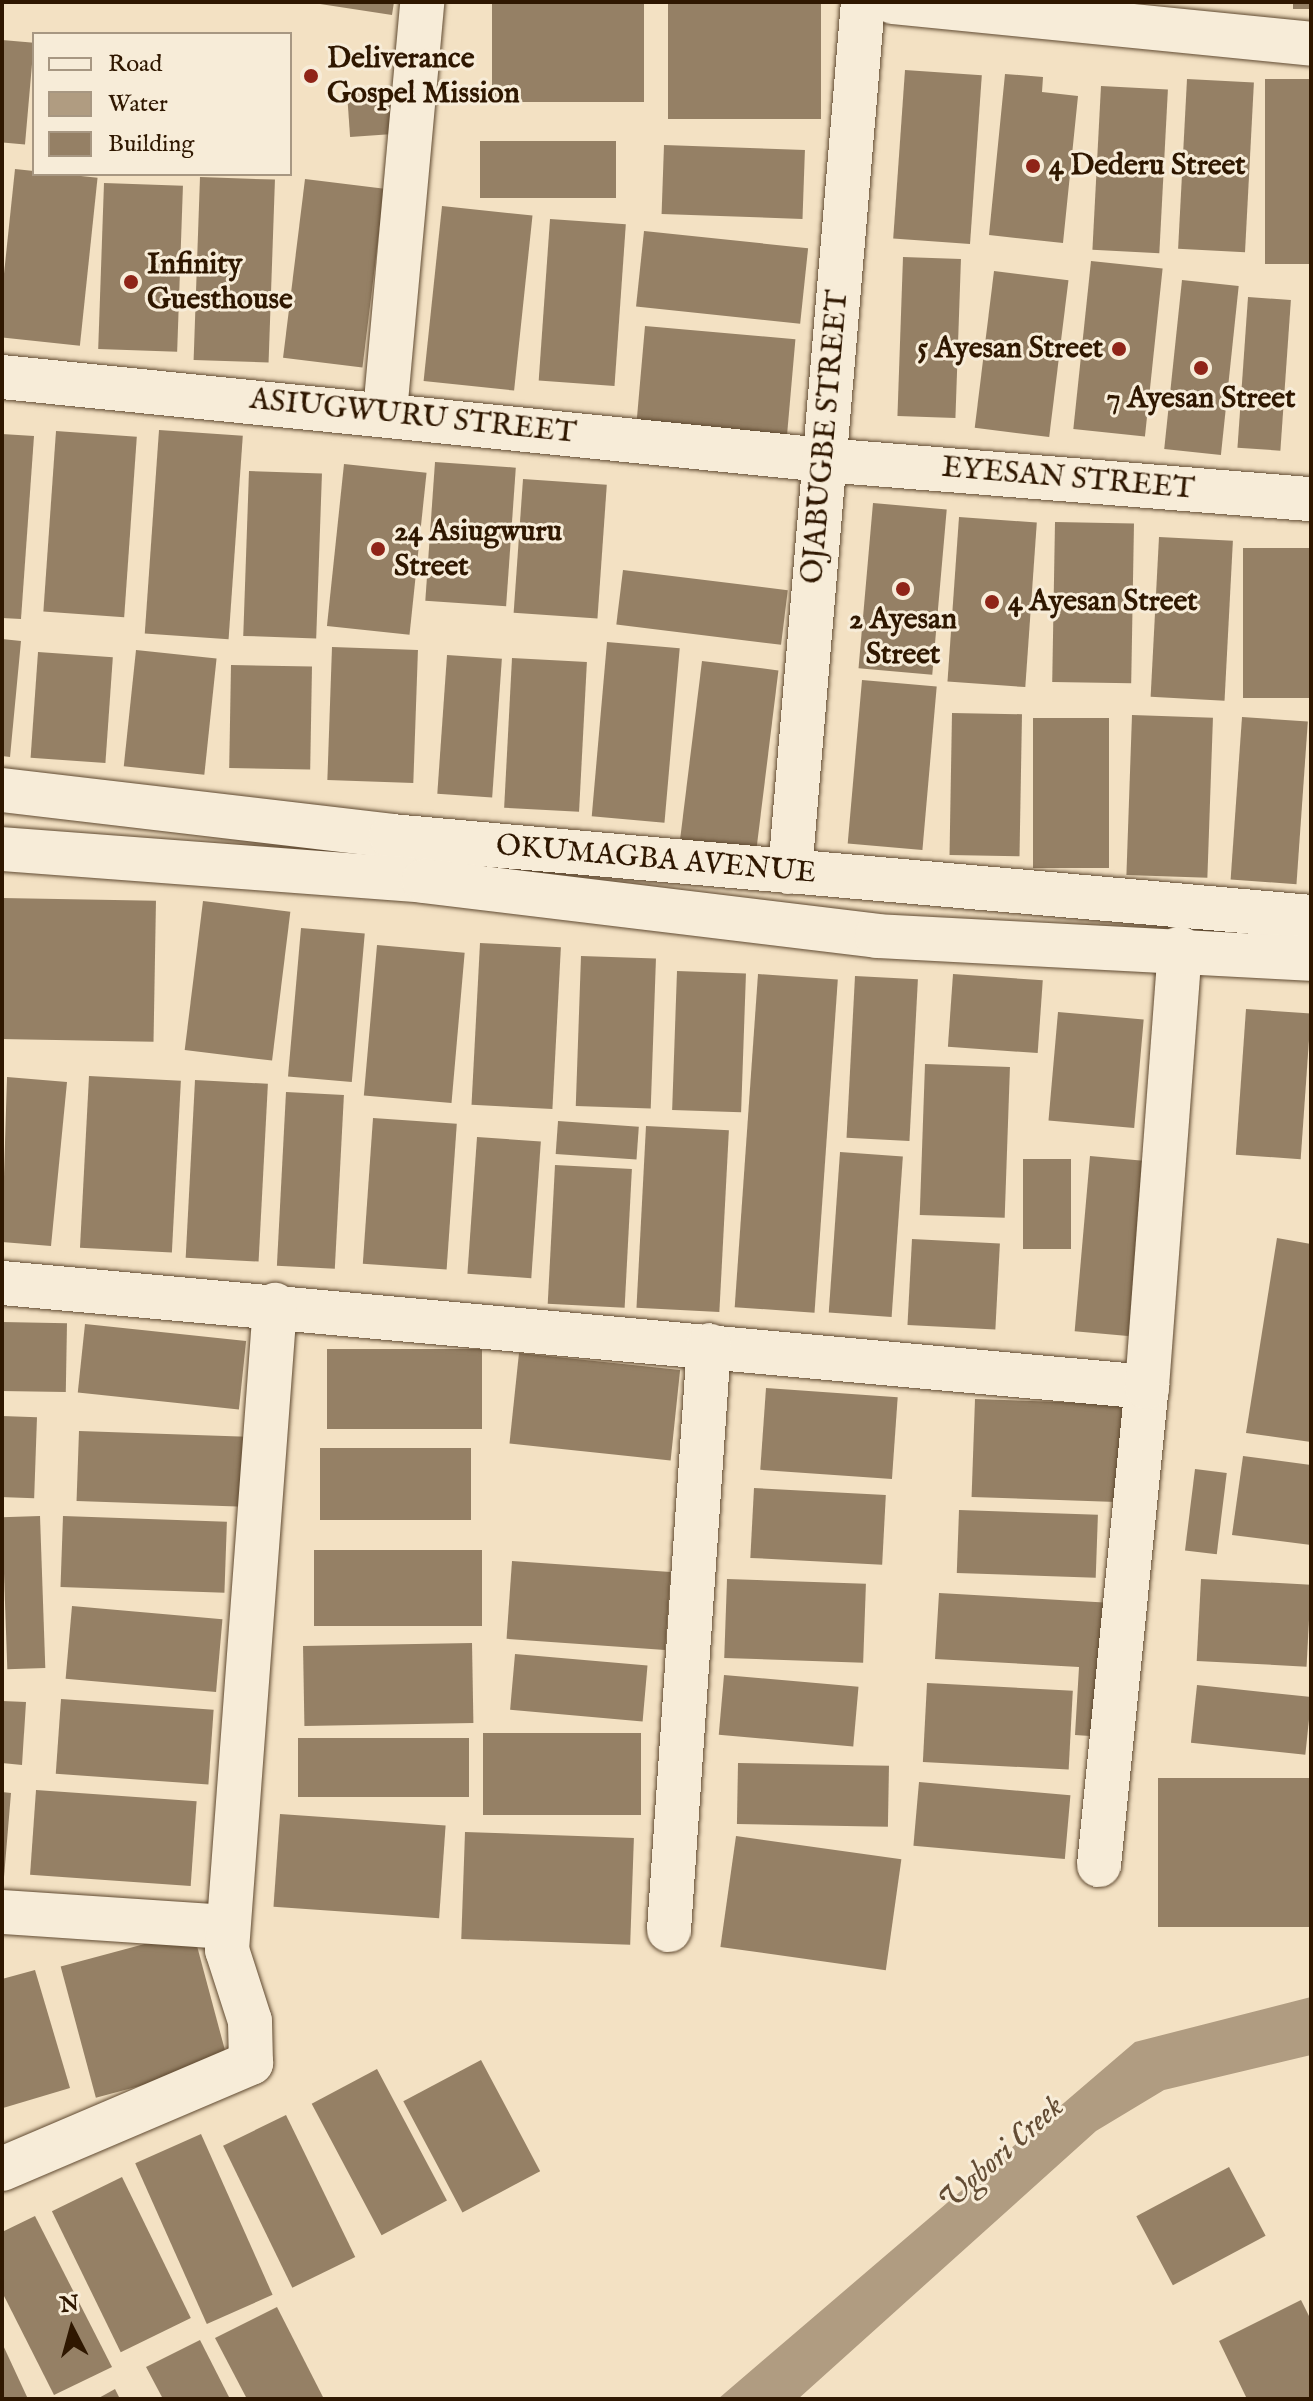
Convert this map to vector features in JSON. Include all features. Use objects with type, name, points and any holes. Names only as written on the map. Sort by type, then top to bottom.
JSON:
[{"type":"street","points":[[385,412],[422,2]]},
{"type":"street","name":"OJABUGBE STREET","points":[[790,872],[863,2]]},
{"type":"street","points":[[893,2],[1311,44]]},
{"type":"street","name":"ASIUGWURU STREET","points":[[2,377],[385,412],[824,460]]},
{"type":"street","name":"EYESAN STREET","points":[[824,460],[1311,499]]},
{"type":"street","name":"OKUMAGBA AVENUE","points":[[2,790],[391,836],[1311,917]]},
{"type":"street","name":"OKUMAGBA AVENUE","points":[[2,849],[424,881],[877,936],[1180,948],[1311,959]]},
{"type":"street","points":[[1099,1865],[1147,1387],[1180,948]]},
{"type":"street","points":[[2,1283],[275,1305],[1147,1387]]},
{"type":"street","points":[[2,2169],[251,2063],[250,2021],[227,1950],[275,1305]]},
{"type":"street","points":[[669,1930],[709,1345]]},
{"type":"street","points":[[2,1912],[228,1927]]},
{"type":"water","points":[[1311,1997],[1311,2055],[1164,2090],[1096,2131],[798,2399],[718,2399],[1135,2042]]},
{"type":"building","points":[[307,2],[394,2],[392,15]]},
{"type":"building","points":[[492,2],[644,2],[644,102],[492,102]]},
{"type":"building","points":[[668,2],[821,2],[821,119],[668,119]]},
{"type":"building","points":[[1293,2],[1311,2],[1311,9],[1293,9]]},
{"type":"building","points":[[2,40],[32,43],[25,144],[2,142]]},
{"type":"building","points":[[905,70],[982,75],[970,244],[893,239]]},
{"type":"building","name":"4 Dederu Street","points":[[1005,74],[1043,77],[1042,92],[1078,96],[1063,243],[989,235]]},
{"type":"building","points":[[1187,79],[1254,83],[1245,252],[1178,249]]},
{"type":"building","points":[[1265,79],[1311,79],[1311,264],[1265,264]]},
{"type":"building","points":[[1101,86],[1168,90],[1159,253],[1092,250]]},
{"type":"building","points":[[390,91],[393,134],[350,137],[347,94]]},
{"type":"building","points":[[480,141],[616,141],[616,198],[480,198]]},
{"type":"building","points":[[664,145],[805,150],[803,219],[662,214]]},
{"type":"building","points":[[15,169],[32,171],[32,176],[98,178],[80,346],[2,338],[2,293]]},
{"type":"building","points":[[200,177],[275,180],[269,363],[194,360]]},
{"type":"building","points":[[305,179],[384,189],[362,367],[283,358]]},
{"type":"building","points":[[104,183],[183,186],[177,352],[98,349]]},
{"type":"building","points":[[442,206],[533,216],[514,391],[424,381]]},
{"type":"building","points":[[550,219],[626,224],[615,386],[539,381]]},
{"type":"building","points":[[644,231],[808,248],[800,324],[636,307]]},
{"type":"building","points":[[903,257],[961,259],[955,418],[897,416]]},
{"type":"building","name":"5 Ayesan Street","points":[[1091,261],[1163,269],[1145,437],[1073,429]]},
{"type":"building","points":[[994,271],[1068,280],[1049,437],[975,428]]},
{"type":"building","name":"7 Ayesan Street","points":[[1182,280],[1239,286],[1221,455],[1164,449]]},
{"type":"building","points":[[1248,297],[1291,300],[1280,451],[1237,448]]},
{"type":"building","points":[[645,326],[795,339],[786,442],[636,429]]},
{"type":"building","points":[[159,430],[243,436],[229,639],[145,634]]},
{"type":"building","points":[[56,431],[137,437],[124,617],[43,612]]},
{"type":"building","points":[[2,434],[34,436],[21,619],[2,618]]},
{"type":"building","points":[[435,462],[516,468],[506,606],[425,601]]},
{"type":"building","name":"24 Asiugwuru Street","points":[[344,464],[427,473],[410,635],[327,626]]},
{"type":"building","points":[[249,471],[322,474],[316,638],[243,636]]},
{"type":"building","points":[[523,479],[607,485],[597,619],[514,613]]},
{"type":"building","name":"2 Ayesan Street","points":[[873,503],[947,509],[932,675],[859,668]]},
{"type":"building","name":"4 Ayesan Street","points":[[959,517],[1037,522],[1025,687],[947,682]]},
{"type":"building","points":[[1055,522],[1134,523],[1131,683],[1052,682]]},
{"type":"building","points":[[1159,537],[1233,541],[1225,701],[1151,697]]},
{"type":"building","points":[[1243,548],[1311,548],[1311,698],[1243,698]]},
{"type":"building","points":[[623,570],[788,590],[781,645],[616,625]]},
{"type":"building","points":[[2,639],[21,641],[10,757],[2,756]]},
{"type":"building","points":[[607,642],[680,648],[664,823],[592,816]]},
{"type":"building","points":[[332,647],[418,650],[413,783],[327,780]]},
{"type":"building","points":[[136,650],[217,658],[204,775],[124,766]]},
{"type":"building","points":[[38,652],[113,657],[105,763],[31,758]]},
{"type":"building","points":[[447,655],[502,659],[492,797],[437,794]]},
{"type":"building","points":[[512,658],[587,662],[579,812],[504,808]]},
{"type":"building","points":[[702,661],[778,670],[756,849],[680,840]]},
{"type":"building","points":[[231,665],[312,666],[310,769],[229,768]]},
{"type":"building","points":[[862,680],[937,687],[922,850],[848,843]]},
{"type":"building","points":[[952,713],[1022,714],[1020,856],[950,855]]},
{"type":"building","points":[[1132,715],[1213,718],[1207,878],[1126,875]]},
{"type":"building","points":[[1242,717],[1308,722],[1296,884],[1231,880]]},
{"type":"building","points":[[1033,718],[1109,718],[1109,868],[1033,868]]},
{"type":"building","points":[[2,898],[156,901],[154,1042],[2,1039]]},
{"type":"building","points":[[203,901],[290,912],[272,1061],[185,1050]]},
{"type":"building","points":[[301,928],[365,934],[352,1082],[288,1076]]},
{"type":"building","points":[[480,943],[561,947],[552,1109],[472,1105]]},
{"type":"building","points":[[377,945],[465,953],[452,1103],[364,1095]]},
{"type":"building","points":[[581,956],[656,959],[651,1109],[576,1106]]},
{"type":"building","points":[[677,971],[746,973],[741,1112],[672,1110]]},
{"type":"building","points":[[758,974],[838,980],[815,1313],[735,1307]]},
{"type":"building","points":[[953,974],[1043,980],[1038,1053],[948,1047]]},
{"type":"building","points":[[855,976],[918,979],[909,1141],[847,1138]]},
{"type":"building","points":[[1246,1009],[1311,1014],[1301,1159],[1236,1155]]},
{"type":"building","points":[[1058,1012],[1144,1019],[1134,1128],[1049,1121]]},
{"type":"building","points":[[925,1064],[1010,1067],[1005,1218],[920,1215]]},
{"type":"building","points":[[89,1076],[181,1081],[172,1253],[80,1248]]},
{"type":"building","points":[[7,1077],[67,1082],[51,1246],[2,1242]]},
{"type":"building","points":[[195,1080],[268,1084],[259,1262],[186,1258]]},
{"type":"building","points":[[286,1092],[344,1095],[335,1269],[277,1266]]},
{"type":"building","points":[[373,1118],[457,1124],[447,1270],[363,1264]]},
{"type":"building","points":[[558,1121],[639,1127],[637,1160],[556,1154]]},
{"type":"building","points":[[646,1126],[729,1130],[719,1312],[636,1308]]},
{"type":"building","points":[[477,1137],[541,1141],[531,1278],[467,1274]]},
{"type":"building","points":[[840,1152],[903,1156],[892,1317],[829,1313]]},
{"type":"building","points":[[1090,1156],[1152,1161],[1136,1337],[1075,1331]]},
{"type":"building","points":[[1023,1159],[1071,1159],[1071,1249],[1023,1249]]},
{"type":"building","points":[[555,1165],[632,1169],[625,1308],[548,1304]]},
{"type":"building","points":[[1277,1238],[1311,1244],[1311,1442],[1246,1433]]},
{"type":"building","points":[[912,1239],[1000,1244],[995,1329],[907,1325]]},
{"type":"building","points":[[2,1322],[67,1323],[66,1392],[2,1391]]},
{"type":"building","points":[[85,1324],[246,1341],[239,1410],[78,1393]]},
{"type":"building","points":[[327,1349],[482,1349],[482,1429],[327,1429]]},
{"type":"building","points":[[519,1353],[680,1370],[671,1460],[509,1444]]},
{"type":"building","points":[[766,1388],[898,1397],[892,1479],[760,1470]]},
{"type":"building","points":[[975,1399],[1127,1404],[1123,1502],[972,1497]]},
{"type":"building","points":[[2,1416],[37,1417],[34,1498],[2,1497]]},
{"type":"building","points":[[79,1431],[247,1437],[244,1507],[77,1501]]},
{"type":"building","points":[[320,1448],[471,1448],[471,1520],[320,1520]]},
{"type":"building","points":[[1243,1456],[1311,1465],[1311,1545],[1232,1535]]},
{"type":"building","points":[[1195,1469],[1227,1473],[1217,1554],[1185,1550]]},
{"type":"building","points":[[754,1488],[886,1495],[882,1565],[750,1558]]},
{"type":"building","points":[[959,1510],[1098,1515],[1096,1578],[957,1573]]},
{"type":"building","points":[[40,1516],[45,1668],[7,1669],[2,1517]]},
{"type":"building","points":[[63,1516],[227,1522],[224,1593],[61,1587]]},
{"type":"building","points":[[314,1550],[482,1550],[482,1626],[314,1626]]},
{"type":"building","points":[[512,1561],[671,1572],[665,1650],[507,1639]]},
{"type":"building","points":[[727,1579],[866,1584],[863,1663],[724,1658]]},
{"type":"building","points":[[1201,1579],[1311,1585],[1307,1667],[1197,1661]]},
{"type":"building","points":[[939,1593],[1113,1603],[1105,1737],[1075,1735],[1079,1667],[935,1659]]},
{"type":"building","points":[[72,1606],[222,1619],[216,1692],[66,1679]]},
{"type":"building","points":[[472,1643],[473,1723],[304,1726],[303,1646]]},
{"type":"building","points":[[515,1654],[647,1666],[643,1721],[510,1710]]},
{"type":"building","points":[[724,1675],[858,1687],[853,1747],[719,1735]]},
{"type":"building","points":[[927,1683],[1073,1691],[1069,1770],[923,1762]]},
{"type":"building","points":[[1197,1685],[1311,1697],[1305,1755],[1191,1743]]},
{"type":"building","points":[[61,1699],[214,1710],[208,1784],[56,1774]]},
{"type":"building","points":[[2,1701],[26,1702],[22,1765],[2,1763]]},
{"type":"building","points":[[483,1733],[641,1733],[641,1815],[483,1815]]},
{"type":"building","points":[[298,1738],[469,1738],[469,1797],[298,1797]]},
{"type":"building","points":[[738,1763],[889,1766],[888,1827],[737,1824]]},
{"type":"building","points":[[1158,1778],[1311,1778],[1311,1927],[1158,1927]]},
{"type":"building","points":[[919,1782],[1070,1795],[1065,1859],[913,1846]]},
{"type":"building","points":[[36,1790],[197,1801],[191,1886],[30,1875]]},
{"type":"building","points":[[2,1792],[11,1793],[4,1877],[2,1877]]},
{"type":"building","points":[[280,1814],[446,1826],[439,1918],[274,1907]]},
{"type":"building","points":[[465,1832],[634,1838],[630,1945],[461,1939]]},
{"type":"building","points":[[736,1836],[901,1859],[886,1970],[720,1947]]},
{"type":"building","points":[[193,1931],[228,2062],[96,2098],[61,1966]]},
{"type":"building","points":[[35,1970],[70,2088],[3,2108],[2,1979]]},
{"type":"building","points":[[481,2060],[540,2171],[462,2213],[403,2101]]},
{"type":"building","points":[[377,2069],[447,2201],[382,2235],[312,2104]]},
{"type":"building","points":[[286,2115],[355,2257],[292,2288],[223,2146]]},
{"type":"building","points":[[201,2134],[273,2295],[207,2324],[135,2163]]},
{"type":"building","points":[[1229,2167],[1266,2236],[1173,2285],[1136,2216]]},
{"type":"building","points":[[122,2177],[191,2318],[121,2352],[52,2211]]},
{"type":"building","points":[[35,2216],[112,2367],[54,2395],[2,2292],[2,2232]]},
{"type":"building","points":[[1301,2300],[1311,2320],[1311,2399],[1247,2399],[1219,2341]]},
{"type":"building","points":[[277,2307],[324,2399],[247,2399],[215,2338]]},
{"type":"building","points":[[200,2340],[230,2399],[163,2399],[146,2367]]},
{"type":"building","points":[[2,2343],[28,2399],[2,2399]]},
{"type":"building","points":[[115,2389],[120,2399],[97,2399]]},
{"type":"place","name":"Deliverance Gospel Mission","points":[[311,76]]},
{"type":"place","name":"4 Dederu Street","points":[[1033,166]]},
{"type":"place","name":"Infinity Guesthouse","points":[[131,282]]},
{"type":"place","name":"5 Ayesan Street","points":[[1119,349]]},
{"type":"place","name":"7 Ayesan Street","points":[[1201,368]]},
{"type":"place","name":"24 Asiugwuru Street","points":[[378,549]]},
{"type":"place","name":"2 Ayesan Street","points":[[903,589]]},
{"type":"place","name":"4 Ayesan Street","points":[[992,602]]},
{"type":"water label","name":"Ugbori Creek","points":[[1002,2155]]}]
